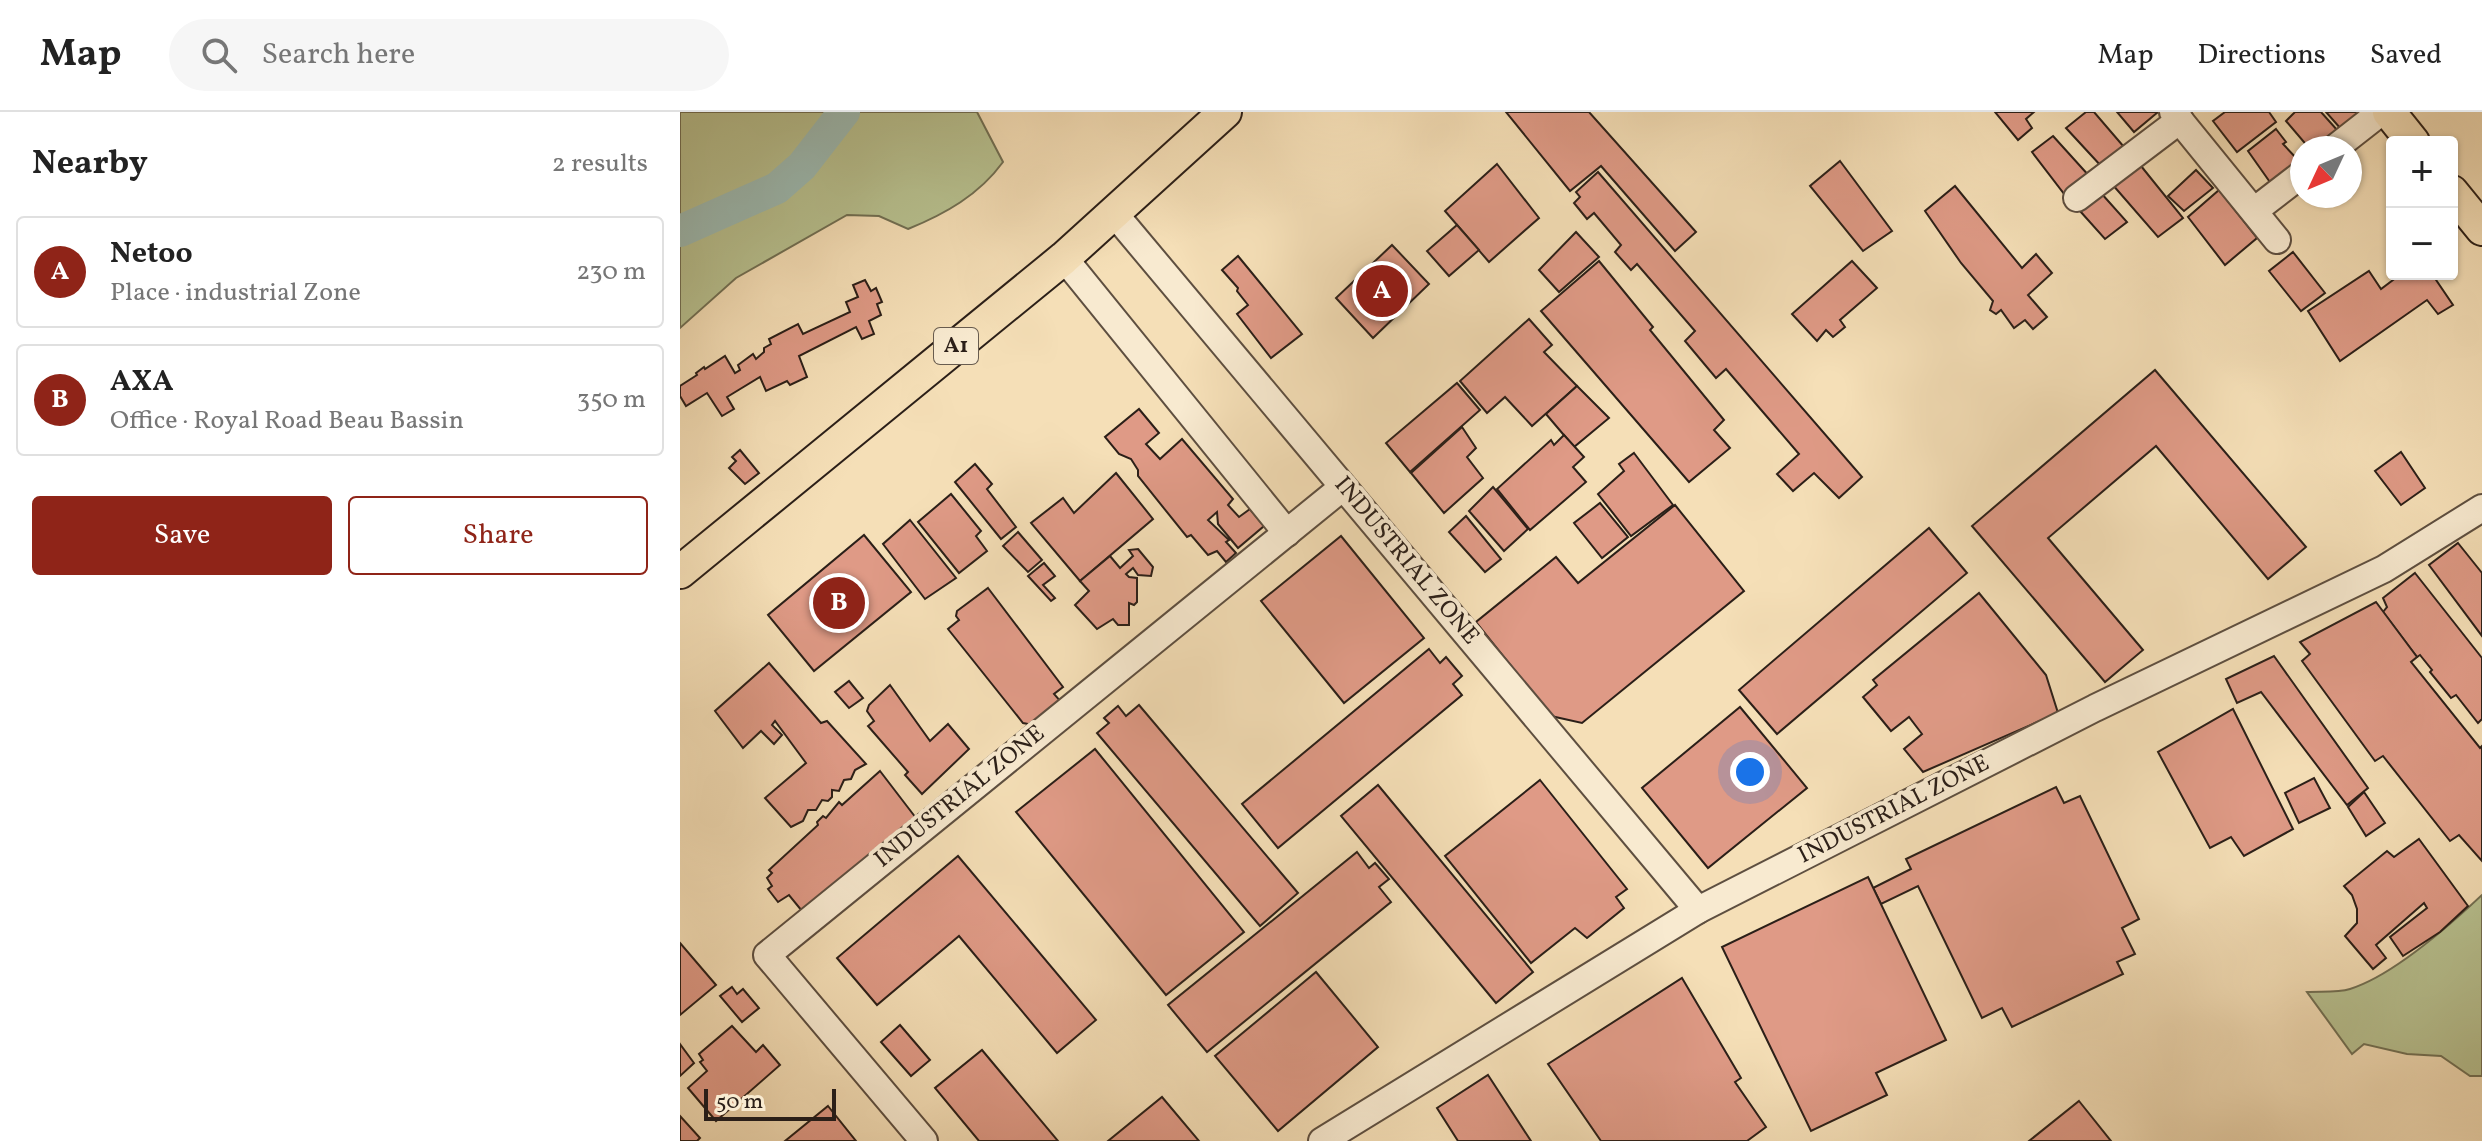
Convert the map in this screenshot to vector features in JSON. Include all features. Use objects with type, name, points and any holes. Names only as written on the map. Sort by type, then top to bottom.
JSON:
[{"type":"main road","name":"A1","points":[[680,572],[1064,258],[1225,112]]},
{"type":"main road","points":[[2389,112],[2408,136]]},
{"type":"main road","points":[[2458,199],[2482,229]]},
{"type":"street","points":[[2350,136],[2381,112]]},
{"type":"street","points":[[2077,198],[2176,116],[2277,240]]},
{"type":"street","points":[[2254,211],[2290,183]]},
{"type":"street","name":"INDUSTRIAL ZONE","points":[[1113,212],[1698,910]]},
{"type":"street","points":[[1064,258],[1287,533]]},
{"type":"street","name":"INDUSTRIAL ZONE","points":[[924,1141],[767,955],[1343,487]]},
{"type":"street","name":"INDUSTRIAL ZONE","points":[[1322,1141],[1698,910],[2095,708],[2384,569],[2482,508]]},
{"type":"green space","points":[[680,112],[977,112],[1003,162],[994,174],[960,202],[908,229],[879,216],[847,215],[736,278],[680,328]]},
{"type":"green space","points":[[2482,895],[2482,1076],[2470,1076],[2441,1056],[2407,1054],[2364,1044],[2352,1054],[2307,992],[2350,989],[2384,973],[2437,934]]},
{"type":"building","points":[[1506,112],[1589,112],[1696,232],[1675,251],[1601,166],[1570,191]]},
{"type":"building","points":[[1995,112],[2034,112],[2026,119],[2032,128],[2018,140]]},
{"type":"building","points":[[2086,112],[2094,112],[2124,147],[2102,167],[2066,128]]},
{"type":"building","points":[[2117,112],[2158,112],[2134,132]]},
{"type":"building","points":[[2225,112],[2269,112],[2276,122],[2237,152],[2213,121]]},
{"type":"building","points":[[2295,112],[2321,112],[2338,131],[2333,136],[2299,136],[2286,121]]},
{"type":"building","points":[[2326,112],[2360,112],[2341,129]]},
{"type":"building","points":[[2276,129],[2290,151],[2290,168],[2272,185],[2248,151]]},
{"type":"building","points":[[2053,136],[2091,178],[2068,199],[2032,152]]},
{"type":"building","points":[[1840,161],[1892,231],[1863,251],[1810,186]]},
{"type":"building","points":[[2137,161],[2183,218],[2158,237],[2112,184]]},
{"type":"building","points":[[1497,164],[1539,218],[1489,262],[1445,211]]},
{"type":"building","points":[[2196,170],[2213,188],[2184,211],[2168,196]]},
{"type":"building","points":[[1598,172],[1862,477],[1839,498],[1814,473],[1793,491],[1777,474],[1799,454],[1726,369],[1716,378],[1685,341],[1695,331],[1637,264],[1631,270],[1615,252],[1621,245],[1594,213],[1587,219],[1574,203],[1580,197],[1576,192]]},
{"type":"building","points":[[1955,186],[2022,268],[2036,254],[2052,273],[2028,295],[2047,317],[2033,329],[2025,320],[2014,328],[2001,310],[1996,314],[1990,310],[1993,301],[1961,263],[1925,211]]},
{"type":"building","points":[[2219,190],[2257,238],[2225,265],[2188,217]]},
{"type":"building","points":[[2101,193],[2127,222],[2105,239],[2080,211]]},
{"type":"building","points":[[1457,225],[1479,250],[1449,276],[1427,251]]},
{"type":"building","points":[[1576,232],[1599,257],[1559,292],[1539,270]]},
{"type":"building","points":[[1392,245],[1429,284],[1373,338],[1336,298]]},
{"type":"building","points":[[2293,252],[2325,293],[2301,311],[2269,271]]},
{"type":"building","points":[[1238,256],[1302,334],[1271,358],[1237,314],[1248,305],[1222,270]]},
{"type":"building","points":[[1599,261],[1653,327],[1650,330],[1724,420],[1714,430],[1730,448],[1689,482],[1541,311]]},
{"type":"building","points":[[1852,261],[1877,288],[1840,320],[1845,327],[1833,337],[1826,330],[1817,341],[1792,314]]},
{"type":"building","points":[[2369,271],[2381,289],[2393,280],[2436,280],[2453,305],[2438,314],[2427,300],[2340,361],[2308,311]]},
{"type":"building","points":[[865,280],[871,291],[876,288],[882,302],[877,304],[881,315],[869,321],[874,334],[862,339],[856,327],[799,356],[807,377],[790,385],[787,381],[766,391],[760,377],[727,397],[734,409],[722,416],[707,393],[686,406],[680,396],[680,386],[704,367],[725,356],[735,373],[740,370],[738,365],[753,354],[756,359],[764,352],[764,348],[771,344],[769,339],[798,324],[803,334],[850,312],[846,302],[858,297],[853,285]]},
{"type":"building","points":[[1529,319],[1552,345],[1544,352],[1577,386],[1532,426],[1505,397],[1487,413],[1460,381]]},
{"type":"building","points":[[2155,370],[2306,547],[2268,579],[2156,446],[2048,538],[2143,650],[2105,682],[1972,526]]},
{"type":"building","points":[[1457,383],[1480,410],[1410,472],[1386,443]]},
{"type":"building","points":[[1577,386],[1609,418],[1574,447],[1546,414]]},
{"type":"building","points":[[1139,409],[1159,433],[1146,444],[1160,459],[1182,439],[1233,499],[1228,505],[1239,517],[1250,509],[1264,526],[1238,548],[1218,524],[1217,512],[1208,520],[1229,540],[1226,542],[1236,553],[1226,562],[1217,551],[1208,555],[1191,535],[1187,537],[1138,476],[1131,459],[1119,454],[1105,437]]},
{"type":"building","points":[[1462,427],[1476,448],[1467,457],[1483,478],[1444,513],[1411,473]]},
{"type":"building","points":[[1564,435],[1584,457],[1573,467],[1586,482],[1530,530],[1497,489],[1551,440],[1554,445]]},
{"type":"building","points":[[740,450],[759,473],[745,484],[729,468],[736,461],[732,457]]},
{"type":"building","points":[[2401,452],[2425,488],[2401,505],[2375,471]]},
{"type":"building","points":[[1634,453],[1673,505],[1631,536],[1598,494],[1624,471],[1619,464]]},
{"type":"building","points":[[975,464],[992,484],[987,489],[1016,527],[1001,539],[955,482]]},
{"type":"building","points":[[1116,473],[1153,519],[1080,581],[1031,523],[1063,498],[1074,513]]},
{"type":"building","points":[[1493,487],[1528,529],[1504,551],[1469,511]]},
{"type":"building","points":[[951,494],[981,531],[976,536],[987,551],[959,573],[918,522]]},
{"type":"building","points":[[1600,503],[1628,537],[1602,558],[1574,523]]},
{"type":"building","points":[[1675,505],[1744,591],[1582,723],[1551,716],[1476,622],[1556,557],[1578,583]]},
{"type":"building","points":[[1466,516],[1501,559],[1485,572],[1449,532]]},
{"type":"building","points":[[910,520],[956,578],[925,599],[883,544]]},
{"type":"building","points":[[1929,528],[1967,573],[1777,734],[1739,690]]},
{"type":"building","points":[[1018,532],[1042,560],[1028,572],[1003,546]]},
{"type":"building","points":[[864,535],[911,592],[814,671],[768,615]]},
{"type":"building","points":[[1341,536],[1424,638],[1344,703],[1261,601]]},
{"type":"building","points":[[2458,543],[2482,573],[2482,636],[2429,565]]},
{"type":"building","points":[[1138,549],[1153,567],[1151,576],[1138,575],[1133,568],[1126,574],[1137,578],[1137,602],[1134,605],[1129,603],[1129,625],[1118,625],[1113,619],[1097,629],[1075,605],[1089,591],[1080,581],[1110,556],[1120,568],[1133,556],[1129,550]]},
{"type":"building","points":[[1044,563],[1055,576],[1043,585],[1055,598],[1051,601],[1028,576]]},
{"type":"building","points":[[2415,573],[2482,658],[2482,719],[2478,723],[2456,695],[2451,698],[2430,672],[2432,670],[2420,655],[2417,657],[2383,612],[2387,607],[2383,598]]},
{"type":"building","points":[[988,588],[1063,687],[1054,694],[1062,703],[1033,725],[1023,723],[948,629],[959,620],[957,611]]},
{"type":"building","points":[[1979,593],[2046,675],[2058,713],[1923,772],[1904,749],[1922,734],[1909,717],[1891,731],[1863,697],[1877,685],[1873,680]]},
{"type":"building","points":[[2376,602],[2417,657],[2411,662],[2480,748],[2482,746],[2482,861],[2459,835],[2450,841],[2383,756],[2375,761],[2302,661],[2310,654],[2300,642]]},
{"type":"building","points":[[1429,649],[1440,663],[1446,657],[1462,676],[1453,684],[1462,695],[1278,848],[1242,804]]},
{"type":"building","points":[[2274,656],[2368,788],[2347,805],[2261,692],[2237,703],[2226,679]]},
{"type":"building","points":[[769,663],[821,723],[827,721],[866,764],[855,770],[851,779],[844,780],[839,791],[832,790],[828,801],[822,800],[816,810],[808,810],[803,821],[791,827],[765,798],[806,763],[775,721],[772,725],[782,735],[774,744],[761,731],[743,748],[715,711]]},
{"type":"building","points":[[849,681],[863,698],[849,708],[835,692]]},
{"type":"building","points":[[890,685],[930,741],[948,724],[969,749],[922,794],[905,775],[908,772],[868,726],[874,721],[867,711],[869,705]]},
{"type":"building","points":[[1139,705],[1298,893],[1260,926],[1097,733],[1109,723],[1104,718],[1118,706],[1126,716]]},
{"type":"building","points":[[1740,707],[1807,788],[1708,868],[1642,788]]},
{"type":"building","points":[[2233,709],[2293,829],[2244,856],[2231,837],[2210,848],[2158,752]]},
{"type":"building","points":[[1095,749],[1244,932],[1166,995],[1016,812]]},
{"type":"building","points":[[880,771],[916,818],[802,911],[789,895],[778,902],[768,889],[772,886],[767,878],[772,873],[769,870],[818,825],[823,816],[826,818],[839,802],[842,805]]},
{"type":"building","points":[[2314,778],[2330,808],[2299,823],[2285,793]]},
{"type":"building","points":[[1540,780],[1627,889],[1616,897],[1624,908],[1587,938],[1575,928],[1531,963],[1445,856]]},
{"type":"building","points":[[1378,785],[1533,972],[1496,1003],[1341,816]]},
{"type":"building","points":[[2056,787],[2064,803],[2080,796],[2139,919],[2122,928],[2135,954],[2117,962],[2123,974],[2012,1027],[2002,1008],[1982,1018],[1918,886],[1881,904],[1873,888],[1911,869],[1906,859]]},
{"type":"building","points":[[2364,792],[2385,823],[2366,836],[2348,807]]},
{"type":"building","points":[[2419,839],[2468,906],[2440,932],[2403,956],[2390,937],[2427,908],[2424,903],[2376,945],[2386,958],[2373,969],[2345,936],[2357,923],[2357,909],[2352,895],[2344,886],[2387,851],[2394,857]]},
{"type":"building","points":[[1357,852],[1369,868],[1375,863],[1389,879],[1379,887],[1391,902],[1207,1052],[1168,1005]]},
{"type":"building","points":[[958,856],[1096,1020],[1057,1053],[959,936],[877,1005],[837,958]]},
{"type":"building","points":[[1868,877],[1946,1040],[1876,1073],[1887,1095],[1811,1131],[1722,947]]},
{"type":"building","points":[[680,943],[716,985],[680,1015]]},
{"type":"building","points":[[1316,972],[1378,1047],[1278,1131],[1215,1056]]},
{"type":"building","points":[[1682,978],[1741,1078],[1735,1082],[1766,1127],[1747,1141],[1601,1141],[1548,1064]]},
{"type":"building","points":[[732,987],[737,994],[743,989],[759,1008],[742,1022],[720,996]]},
{"type":"building","points":[[900,1025],[930,1060],[911,1076],[881,1042]]},
{"type":"building","points":[[732,1026],[756,1052],[763,1045],[780,1065],[716,1121],[688,1088],[707,1071],[700,1062],[703,1060],[699,1054]]},
{"type":"building","points":[[680,1044],[694,1063],[680,1076]]},
{"type":"building","points":[[982,1050],[1058,1141],[979,1141],[935,1088]]},
{"type":"building","points":[[1488,1075],[1531,1141],[1458,1141],[1437,1108]]},
{"type":"building","points":[[1162,1097],[1199,1141],[1108,1141]]},
{"type":"building","points":[[2079,1101],[2111,1141],[2029,1141]]},
{"type":"building","points":[[828,1106],[856,1141],[785,1141]]},
{"type":"building","points":[[680,1116],[700,1138],[697,1141],[680,1141]]},
{"type":"waterway","points":[[680,231],[777,188],[802,166],[844,112]]},
{"type":"place","name":"Netoo","points":[[1382,291]]},
{"type":"place","name":"AXA","points":[[839,603]]}]
